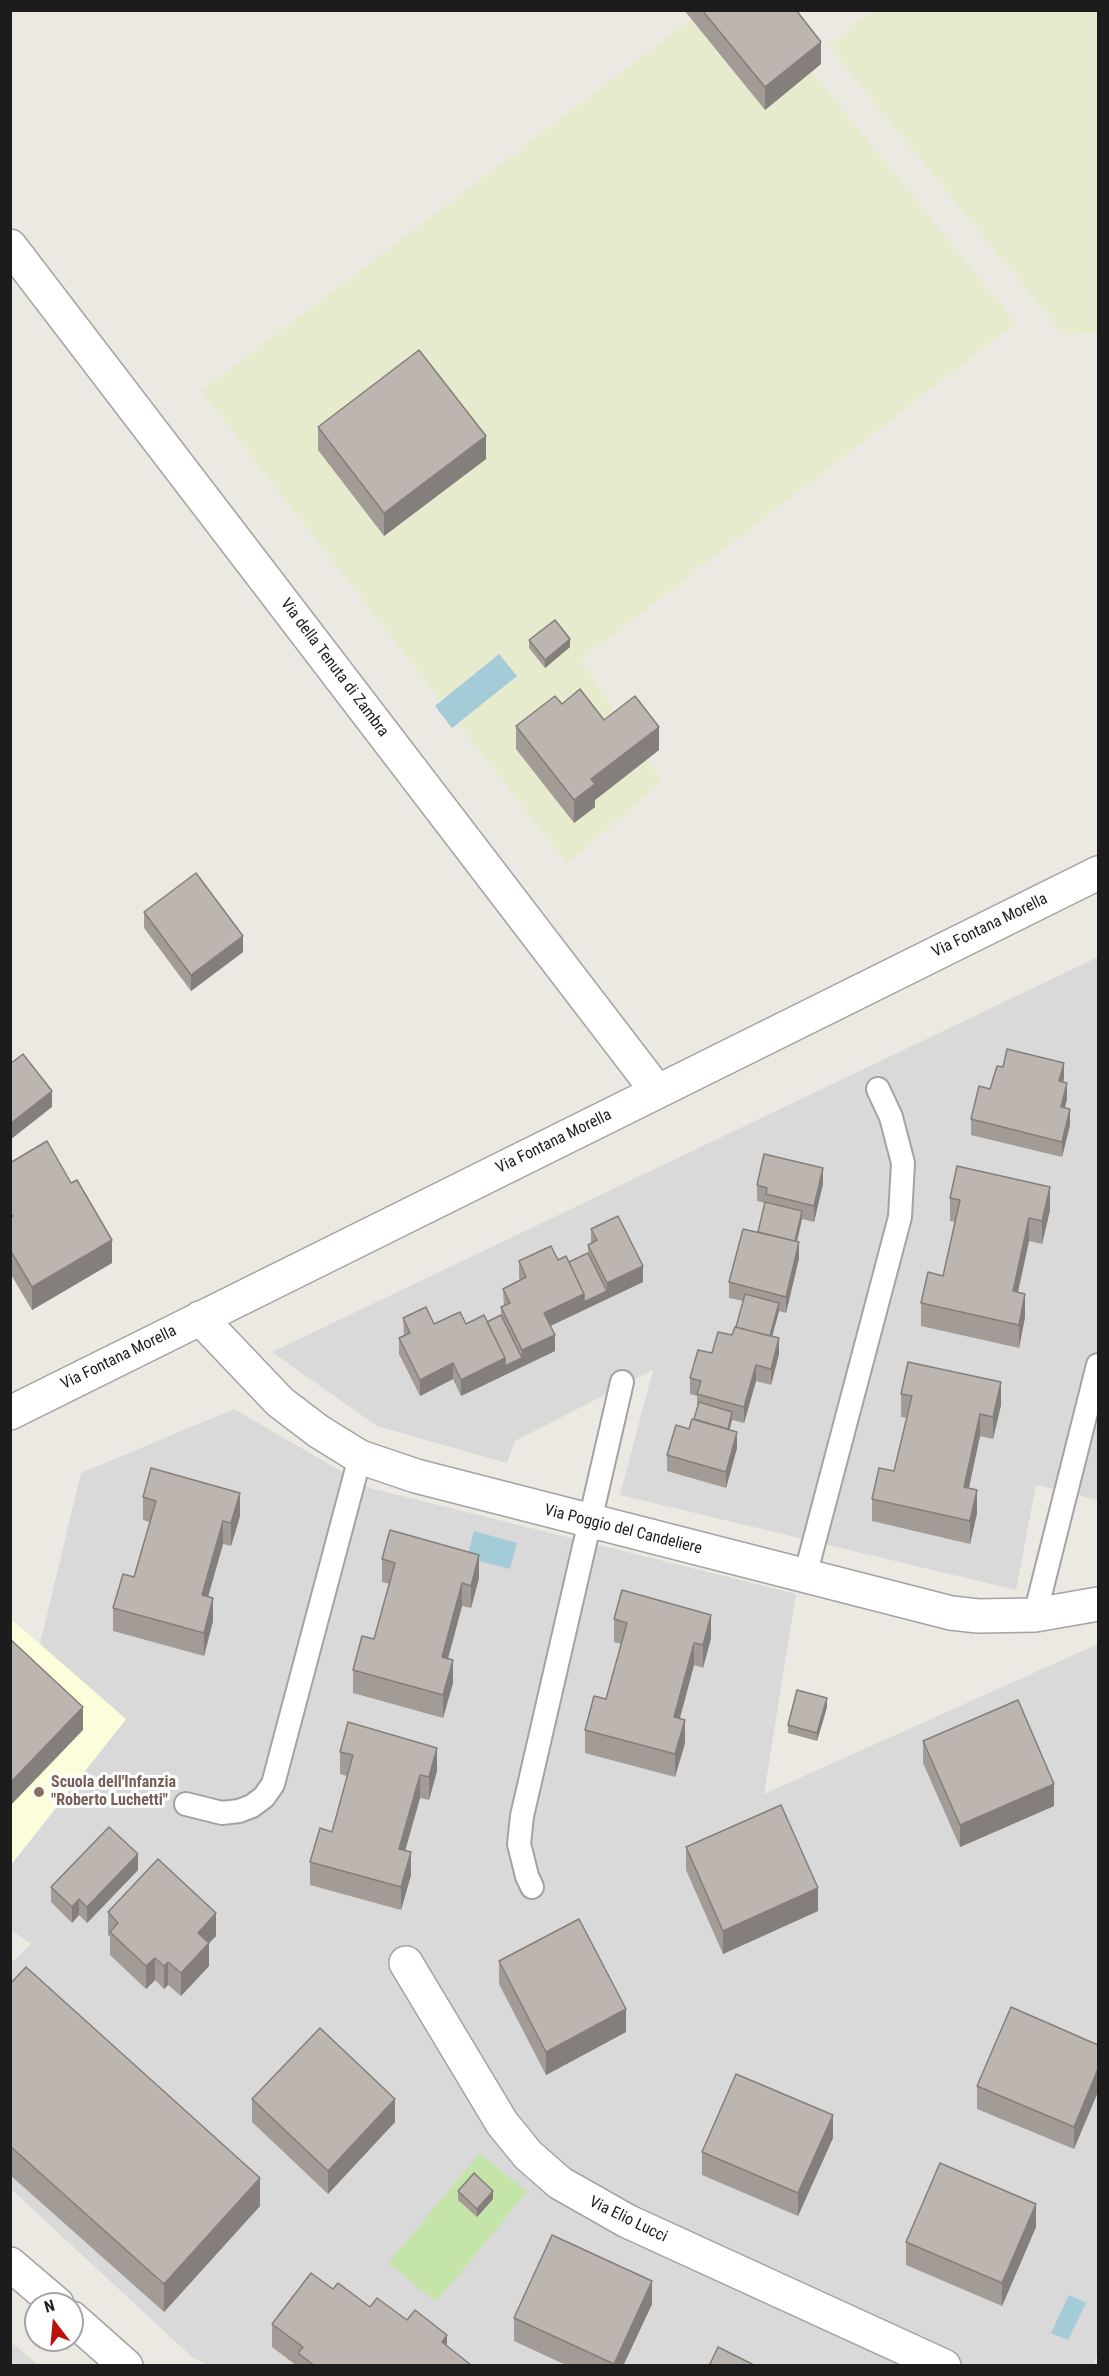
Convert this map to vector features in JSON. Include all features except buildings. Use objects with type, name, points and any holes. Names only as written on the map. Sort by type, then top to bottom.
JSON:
[{"type":"street","name":"Via della Tenuta di Zambra","points":[[10,246],[657,1091]]},
{"type":"street","name":"Via Fontana Morella","points":[[10,1413],[1098,873]]},
{"type":"street","name":"Via Poggio del Candeliere","points":[[200,1318],[280,1402],[318,1431],[360,1457],[416,1476],[951,1613],[978,1616],[1035,1615],[1098,1604]]},
{"type":"street","name":"Via Elio Lucci","points":[[406,1963],[502,2123],[528,2155],[560,2183],[627,2221],[944,2366]]},
{"type":"street","points":[[10,2264],[43,2292]]},
{"type":"street","points":[[84,2329],[126,2366]]},
{"type":"lane","points":[[805,1576],[900,1216],[903,1163],[891,1118],[878,1089]]},
{"type":"lane","points":[[1035,1615],[1098,1365]]},
{"type":"lane","points":[[532,1887],[519,1844],[522,1816],[622,1382]]},
{"type":"lane","points":[[186,1804],[222,1813],[239,1811],[252,1806],[264,1797],[273,1784],[360,1457]]},
{"type":"shaded area","points":[[702,11],[763,11],[1016,323],[581,660],[662,781],[567,864],[201,391]]},
{"type":"shaded area","points":[[871,11],[1098,11],[1098,333],[1064,335],[828,46]]},
{"type":"shaded area","points":[[1098,957],[1098,1500],[1036,1485],[1016,1590],[620,1495],[653,1370],[515,1441],[507,1463],[377,1426],[272,1352]]},
{"type":"shaded area","points":[[234,1409],[370,1488],[796,1594],[764,1794],[1098,1644],[1098,2354],[1093,2366],[207,2365],[192,2357],[11,2189],[11,1963],[31,1944],[11,1930],[10,1865],[126,1719],[40,1644],[81,1473]]},
{"type":"shaded area","name":"Scuola dell'Infanzia \"Roberto Luchetti\"","points":[[11,1619],[126,1719],[11,1865]]},
{"type":"shaded area","points":[[11,2342],[38,2365],[11,2365]]},
{"type":"green space","points":[[480,2153],[527,2192],[436,2302],[388,2263]]},
{"type":"water","points":[[499,654],[517,676],[452,728],[435,706]]},
{"type":"water","points":[[474,1531],[517,1543],[510,1569],[467,1558]]},
{"type":"water","points":[[1069,2295],[1086,2303],[1068,2340],[1051,2333]]},
{"type":"place","name":"Scuola dell'Infanzia \"Roberto Luchetti\"","points":[[39,1792]]}]
